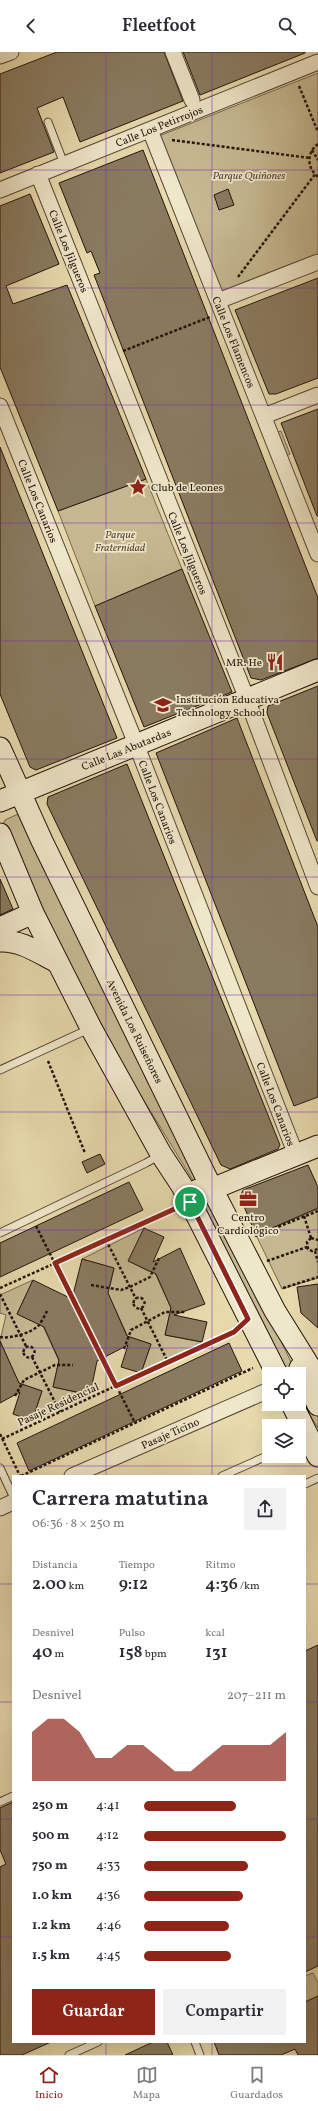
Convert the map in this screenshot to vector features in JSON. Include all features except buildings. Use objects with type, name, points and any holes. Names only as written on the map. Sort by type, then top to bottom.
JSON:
[{"type":"main road","name":"Calle Las Abutardas","points":[[0,801],[318,670]]},
{"type":"main road","name":"Avenida Los Ruiseñores","points":[[0,748],[19,793],[212,1189],[275,1311],[318,1405]]},
{"type":"main road","points":[[0,834],[33,912],[57,962],[91,1028],[161,1154],[186,1194],[273,1367]]},
{"type":"main road","points":[[0,928],[33,912]]},
{"type":"main road","points":[[0,941],[9,941],[24,945],[57,962]]},
{"type":"main road","points":[[186,1194],[199,1190],[212,1189],[318,1146]]},
{"type":"main road","name":"Avenida Los Ruiseñores","points":[[275,1311],[318,1380]]},
{"type":"main road","points":[[295,1411],[308,1443],[318,1456]]},
{"type":"street","points":[[0,56],[11,52]]},
{"type":"street","points":[[173,52],[192,100]]},
{"type":"street","name":"Calle Los Petirrojos","points":[[0,190],[318,62]]},
{"type":"street","name":"Calle Los Flamencos","points":[[150,130],[264,416],[312,521],[318,554]]},
{"type":"street","name":"Calle Los Jilgueros","points":[[38,174],[246,699],[318,887]]},
{"type":"street","points":[[218,301],[318,262]]},
{"type":"street","points":[[264,416],[318,395]]},
{"type":"street","name":"Calle Los Canarios","points":[[0,406],[4,428],[136,744],[296,1155]]},
{"type":"street","name":"Pasaje Ticino","points":[[74,1475],[262,1393]]},
{"type":"street","points":[[0,1508],[12,1502]]},
{"type":"lane","points":[[48,122],[64,164]]},
{"type":"lane","points":[[0,1070],[91,1028]]},
{"type":"lane","points":[[0,1232],[146,1163],[161,1154]]},
{"type":"lane","points":[[224,1475],[262,1458]]},
{"type":"lane","points":[[0,1468],[12,1494]]},
{"type":"lane","points":[[306,1484],[318,1478]]},
{"type":"lane","points":[[0,1802],[12,1796]]},
{"type":"lane","points":[[69,2055],[96,2043]]},
{"type":"lane","points":[[195,2043],[200,2055]]},
{"type":"path","points":[[299,86],[318,132]]},
{"type":"path","points":[[172,140],[310,158]]},
{"type":"path","points":[[234,281],[316,175],[310,167],[310,158],[313,149],[318,144]]},
{"type":"path","points":[[313,149],[318,149]]},
{"type":"path","points":[[313,149],[318,160]]},
{"type":"path","points":[[123,351],[210,317]]},
{"type":"path","points":[[48,1061],[85,1153]]},
{"type":"path","points":[[0,1288],[106,1240],[186,1194]]},
{"type":"path","points":[[255,1236],[318,1211]]},
{"type":"path","points":[[304,1216],[312,1238]]},
{"type":"path","points":[[35,1224],[135,1423]]},
{"type":"path","points":[[312,1238],[318,1240]]},
{"type":"path","points":[[307,1247],[307,1242],[312,1238]]},
{"type":"path","points":[[106,1240],[136,1299],[134,1306],[138,1309],[141,1308]]},
{"type":"path","points":[[307,1247],[310,1250],[315,1251],[318,1249]]},
{"type":"path","points":[[267,1261],[307,1247]]},
{"type":"path","points":[[315,1251],[318,1262]]},
{"type":"path","points":[[91,1285],[121,1290],[150,1277],[159,1258]]},
{"type":"path","points":[[280,1288],[318,1277]]},
{"type":"path","points":[[0,1294],[27,1348]]},
{"type":"path","points":[[136,1299],[142,1298],[144,1301],[144,1306],[141,1308]]},
{"type":"path","points":[[141,1308],[168,1362]]},
{"type":"path","points":[[0,1337],[8,1338],[38,1325],[47,1311]]},
{"type":"path","points":[[124,1349],[131,1330],[165,1312],[185,1312]]},
{"type":"path","name":"Pasaje Residencial","points":[[2,1439],[234,1332],[248,1319]]},
{"type":"path","points":[[27,1348],[34,1349],[35,1353],[32,1357]]},
{"type":"path","points":[[27,1348],[24,1350],[24,1355],[28,1358],[32,1357]]},
{"type":"path","points":[[32,1357],[60,1412]]},
{"type":"path","points":[[15,1396],[24,1380],[55,1365],[73,1365]]},
{"type":"path","points":[[23,1475],[253,1368]]},
{"type":"path","points":[[0,1434],[20,1475]]},
{"type":"green space","name":"Parque Quiñones","points":[[318,73],[318,254],[222,292],[159,136]]},
{"type":"green space","points":[[281,431],[290,454],[286,456],[277,432]]},
{"type":"green space","name":"Parque Fraternidad","points":[[146,479],[182,569],[95,606],[58,511]]},
{"type":"green space","points":[[18,814],[22,816],[205,1185],[194,1182],[127,1073],[68,961],[3,824],[5,820]]},
{"type":"green space","points":[[198,1195],[209,1195],[294,1367],[283,1367]]},
{"type":"green space","points":[[318,1209],[318,1278],[282,1289],[256,1235]]},
{"type":"green space","points":[[144,1228],[129,1261],[148,1271],[154,1271],[171,1308],[165,1335],[202,1342],[141,1373],[151,1344],[128,1337],[106,1289],[110,1286],[114,1268],[82,1259]]},
{"type":"green space","points":[[33,1280],[17,1314],[42,1324],[59,1361],[53,1387],[90,1395],[32,1421],[42,1391],[19,1384],[0,1341],[6,1315],[0,1313],[0,1295]]},
{"type":"green space","points":[[306,1393],[318,1416],[318,1428],[306,1408]]},
{"type":"green space","points":[[313,1973],[318,1983],[318,1996],[306,2002],[306,1976]]},
{"type":"place","name":"Club de Leones","points":[[138,487]]},
{"type":"place","name":"MR. He","points":[[275,662]]},
{"type":"place","name":"Institución Educativa Technology School","points":[[163,705]]},
{"type":"place","name":"Centro Cardiológico","points":[[248,1199]]},
{"type":"route","points":[[190,1202],[248,1319],[234,1332],[116,1386],[55,1263],[190,1202]]}]
